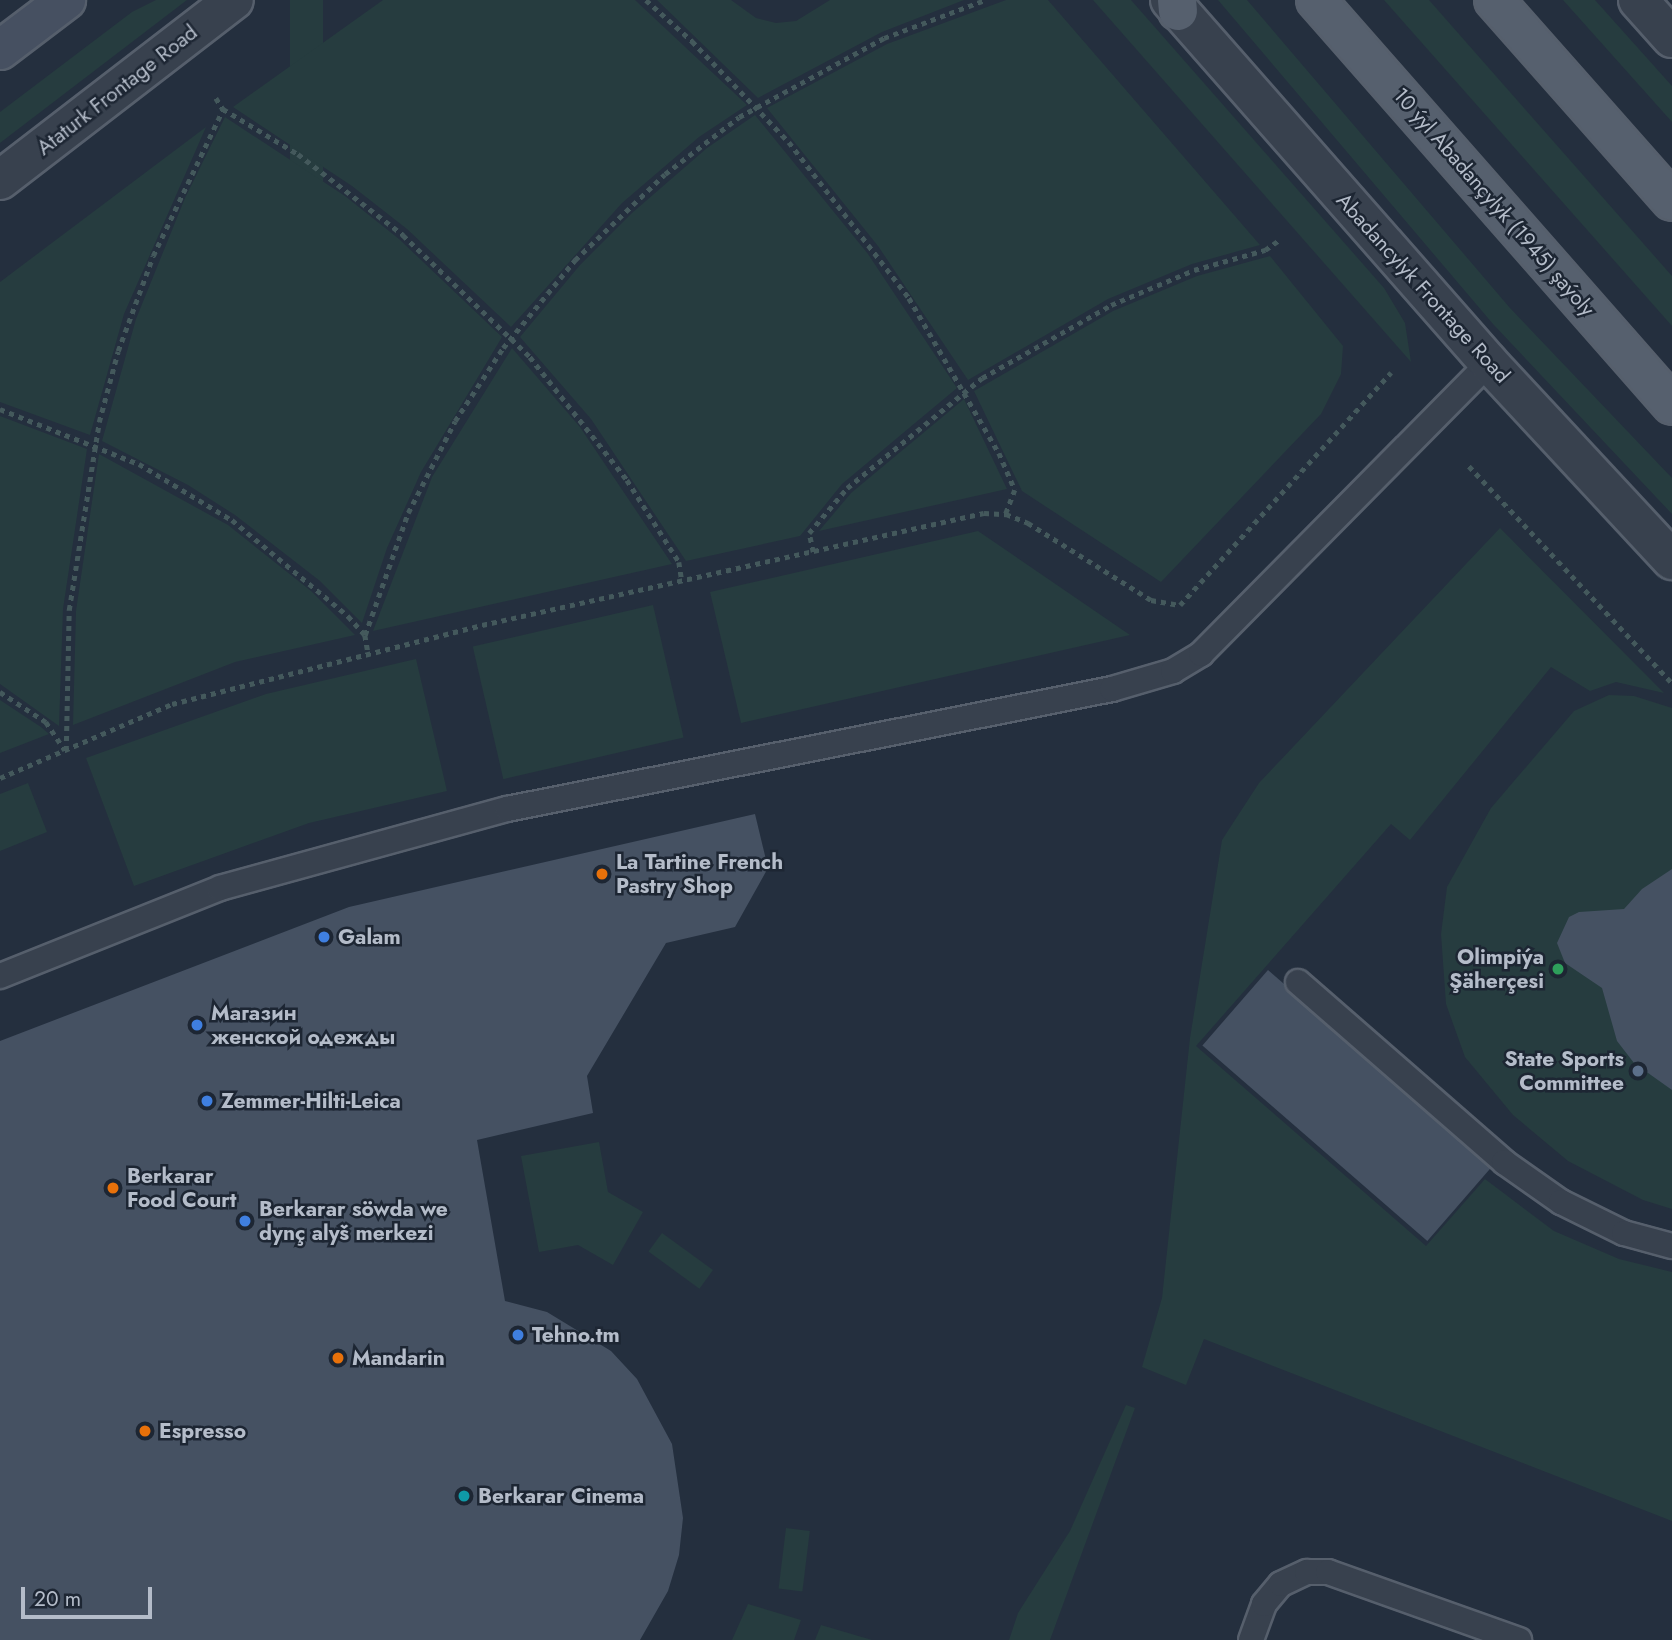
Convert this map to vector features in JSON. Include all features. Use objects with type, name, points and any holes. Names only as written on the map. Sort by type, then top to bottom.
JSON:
[{"type":"main road","points":[[0,50],[66,0]]},
{"type":"main road","name":"10 ýyl Abadançylyk (1945) şaýoly","points":[[1317,0],[1672,405]]},
{"type":"main road","points":[[1494,0],[1672,201]]},
{"type":"street","name":"Ataturk Frontage Road","points":[[0,180],[234,0]]},
{"type":"street","points":[[1638,0],[1672,38]]},
{"type":"street","name":"Abadancylyk Frontage Road","points":[[1175,4],[1489,363],[1672,561]]},
{"type":"lane","points":[[0,976],[220,888],[507,809],[1112,689],[1173,671],[1201,654],[1489,363]]},
{"type":"lane","points":[[1298,982],[1513,1168],[1588,1218],[1672,1246]]},
{"type":"lane","points":[[1251,1640],[1264,1604],[1281,1584],[1307,1572],[1328,1572],[1518,1640]]},
{"type":"path","points":[[646,0],[756,107],[873,249],[965,390],[1015,490],[1006,514]]},
{"type":"path","points":[[368,652],[365,635],[393,551],[426,475],[455,421],[511,337],[575,260],[627,208],[704,142],[756,107],[884,38],[985,0]]},
{"type":"path","points":[[216,98],[223,109],[298,154],[370,208],[467,292],[511,337],[586,423],[627,480],[679,562],[682,581]]},
{"type":"path","points":[[66,751],[69,610],[95,444],[130,316],[179,195],[223,109]]},
{"type":"path","points":[[813,551],[809,533],[847,488],[965,390],[1062,329],[1111,305],[1194,270],[1265,250],[1278,241]]},
{"type":"path","points":[[0,778],[172,704],[368,652],[984,513],[1006,514],[1151,600],[1180,605],[1391,372]]},
{"type":"path","points":[[0,409],[95,444],[139,464],[232,520],[315,586],[365,635]]},
{"type":"path","points":[[1469,466],[1672,683]]},
{"type":"path","points":[[0,692],[46,722],[66,751]]},
{"type":"green space","points":[[156,0],[187,0],[0,143],[0,112],[132,12]]},
{"type":"green space","points":[[290,0],[323,0],[323,363],[290,363]]},
{"type":"green space","points":[[383,0],[635,0],[747,105],[699,137],[622,203],[511,327],[407,229],[352,186],[233,107]]},
{"type":"green space","points":[[657,0],[731,0],[756,18],[776,23],[796,21],[830,0],[964,0],[882,32],[758,98]]},
{"type":"green space","points":[[1006,0],[1048,0],[1260,245],[1192,264],[1108,299],[968,380],[878,246],[767,108],[887,44]]},
{"type":"green space","points":[[1093,0],[1131,0],[1384,288],[1405,323],[1411,362]]},
{"type":"green space","points":[[1218,0],[1247,0],[1510,308],[1672,478],[1672,514],[1493,324]]},
{"type":"green space","points":[[1384,0],[1429,0],[1672,276],[1672,326]]},
{"type":"green space","points":[[1563,0],[1595,0],[1672,86],[1672,122]]},
{"type":"green space","points":[[755,115],[868,254],[957,388],[842,484],[800,536],[686,561],[591,419],[520,337],[580,265],[632,213],[707,148]]},
{"type":"green space","points":[[225,117],[345,196],[399,239],[502,337],[421,472],[387,548],[362,623],[320,581],[235,515],[188,485],[102,441],[136,319],[185,198]]},
{"type":"green space","points":[[206,127],[124,314],[90,435],[0,402],[0,282]]},
{"type":"green space","points":[[1270,256],[1343,346],[1341,374],[1321,414],[1161,582],[1022,491],[974,391],[1113,311],[1197,276]]},
{"type":"green space","points":[[512,348],[580,427],[672,564],[373,631],[432,477]]},
{"type":"green space","points":[[964,399],[1007,489],[819,531],[851,493]]},
{"type":"green space","points":[[0,416],[87,449],[63,609],[59,726],[0,684]]},
{"type":"green space","points":[[99,454],[228,525],[311,591],[355,635],[235,662],[73,725],[76,611]]},
{"type":"green space","points":[[1500,528],[1664,693],[1616,682],[1590,691],[1551,667],[1410,840],[1391,824],[1196,1046],[1426,1246],[1485,1179],[1554,1231],[1619,1259],[1672,1272],[1672,1521],[1204,1339],[1186,1385],[1142,1367],[1162,1298],[1190,1038],[1222,840],[1259,783]]},
{"type":"green space","points":[[978,531],[1130,635],[741,723],[710,592]]},
{"type":"green space","points":[[653,605],[684,738],[503,779],[473,647]]},
{"type":"green space","points":[[416,659],[447,791],[309,823],[134,886],[86,758],[266,694]]},
{"type":"green space","name":"Olimpiýa Şäherçesi","points":[[1609,695],[1634,696],[1672,708],[1672,1209],[1643,1200],[1568,1161],[1513,1115],[1465,1057],[1446,1004],[1441,934],[1447,887],[1491,808],[1574,711]]},
{"type":"green space","points":[[0,700],[41,727],[49,734],[0,753]]},
{"type":"green space","points":[[28,783],[47,832],[0,851],[0,794]]},
{"type":"green space","points":[[599,1142],[608,1192],[643,1212],[613,1265],[578,1245],[539,1252],[521,1156]]},
{"type":"green space","points":[[662,1233],[713,1270],[699,1289],[648,1252]]},
{"type":"green space","points":[[1126,1405],[1135,1408],[1050,1640],[1009,1640],[1018,1613],[1070,1531]]},
{"type":"green space","points":[[786,1528],[810,1531],[802,1591],[779,1589]]},
{"type":"green space","points":[[748,1604],[801,1620],[794,1640],[732,1640]]},
{"type":"green space","points":[[821,1625],[872,1640],[815,1640]]},
{"type":"building","name":"Berkarar söwda we dynç alyš merkezi","points":[[755,814],[768,868],[735,927],[666,943],[587,1076],[593,1113],[477,1140],[505,1301],[547,1312],[611,1351],[637,1379],[672,1444],[683,1518],[679,1555],[668,1591],[640,1640],[0,1640],[0,1041],[349,907]]},
{"type":"building","points":[[1672,869],[1672,1090],[1634,1063],[1617,1041],[1602,988],[1565,963],[1557,943],[1569,917],[1579,912],[1624,909],[1642,889]]},
{"type":"building","points":[[1268,970],[1493,1166],[1427,1241],[1202,1045]]},
{"type":"place","name":"La Tartine French Pastry Shop","points":[[602,874]]},
{"type":"place","name":"Galam","points":[[324,937]]},
{"type":"place","name":"Olimpiýa Şäherçesi","points":[[1558,969]]},
{"type":"place","name":"Магазин женской одежды","points":[[197,1025]]},
{"type":"place","name":"State Sports Committee","points":[[1638,1071]]},
{"type":"place","name":"Zemmer-Hilti-Leica","points":[[207,1101]]},
{"type":"place","name":"Berkarar Food Court","points":[[113,1188]]},
{"type":"place","name":"Berkarar söwda we dynç alyš merkezi","points":[[245,1221]]},
{"type":"place","name":"Tehno.tm","points":[[518,1335]]},
{"type":"place","name":"Mandarin","points":[[338,1358]]},
{"type":"place","name":"Espresso","points":[[145,1431]]},
{"type":"place","name":"Berkarar Cinema","points":[[464,1496]]}]
